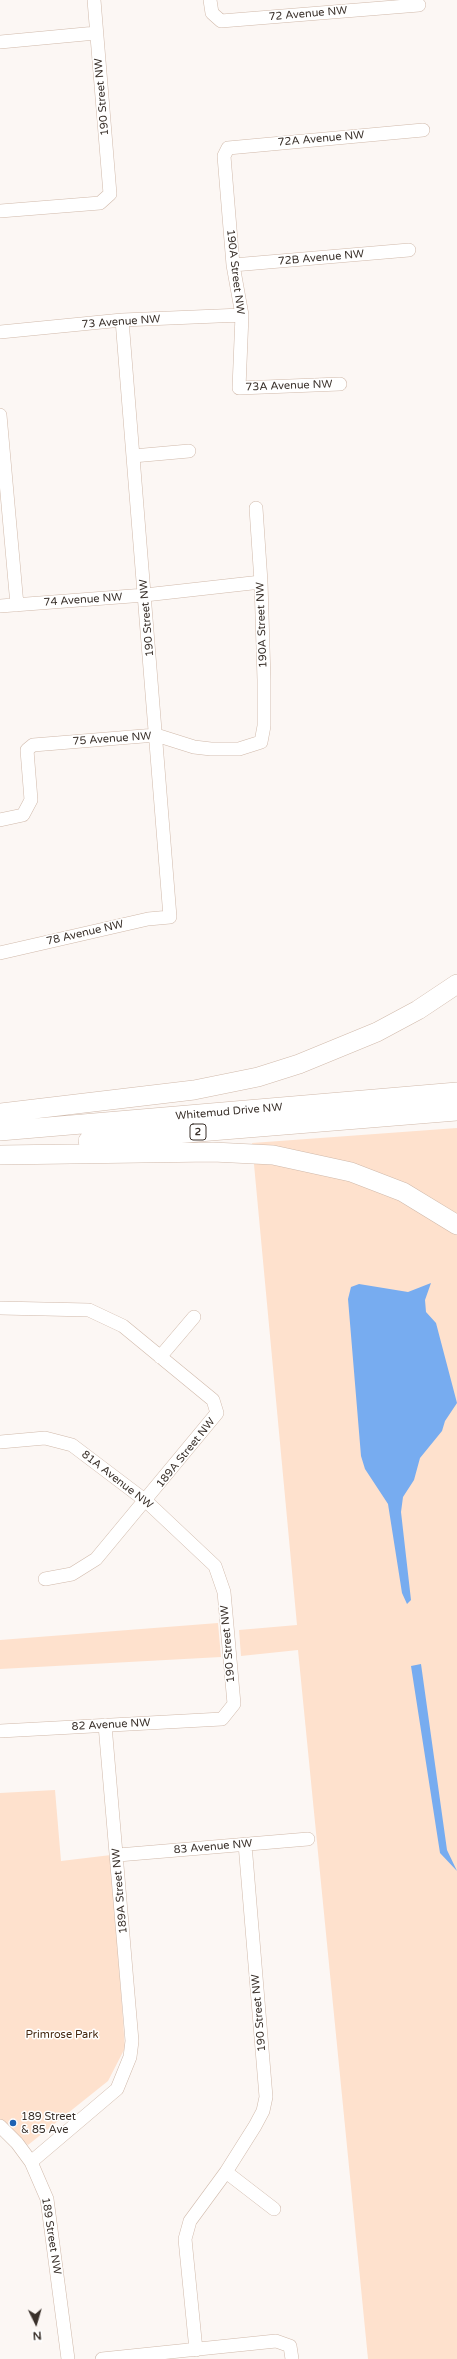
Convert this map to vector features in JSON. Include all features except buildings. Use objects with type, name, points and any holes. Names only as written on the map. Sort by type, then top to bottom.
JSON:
[{"type":"highway","points":[[0,1113],[178,1092],[258,1077],[305,1062],[377,1032],[418,1010],[457,984]]},
{"type":"highway","points":[[394,1098],[457,1086]]},
{"type":"highway","name":"Whitemud Drive NW","points":[[0,1131],[457,1092]]},
{"type":"highway","name":"Whitemud Drive NW","points":[[0,1148],[457,1111]]},
{"type":"highway","points":[[0,1155],[213,1152],[273,1155],[358,1175],[403,1192],[457,1225]]},
{"type":"street","name":"190 Street NW","points":[[0,211],[100,203],[110,194],[94,0]]},
{"type":"street","name":"72 Avenue NW","points":[[210,0],[212,13],[221,21],[419,5]]},
{"type":"street","points":[[0,42],[96,33]]},
{"type":"street","name":"72A Avenue NW","points":[[224,156],[228,148],[423,130]]},
{"type":"street","name":"190A Street NW","points":[[224,156],[233,265],[242,315],[239,388]]},
{"type":"street","name":"72B Avenue NW","points":[[233,265],[409,250]]},
{"type":"street","name":"73 Avenue NW","points":[[0,332],[122,320],[242,315]]},
{"type":"street","name":"190 Street NW","points":[[122,320],[170,916]]},
{"type":"street","name":"73A Avenue NW","points":[[239,388],[340,384]]},
{"type":"street","points":[[0,415],[17,605]]},
{"type":"street","points":[[133,456],[189,452]]},
{"type":"street","name":"190A Street NW","points":[[256,508],[261,582],[264,726],[261,742]]},
{"type":"street","name":"74 Avenue NW","points":[[0,606],[145,595],[261,582]]},
{"type":"street","name":"75 Avenue NW","points":[[0,820],[23,815],[31,800],[27,750],[33,745],[156,735],[194,747],[211,749],[240,749],[261,742]]},
{"type":"street","name":"78 Avenue NW","points":[[0,953],[148,919],[170,916]]},
{"type":"street","points":[[0,1308],[89,1310],[123,1326],[160,1357],[194,1317]]},
{"type":"street","name":"189A Street NW","points":[[45,1578],[72,1574],[96,1559],[146,1501],[217,1414],[213,1400],[160,1357]]},
{"type":"street","name":"81A Avenue NW","points":[[0,1442],[45,1438],[72,1444],[146,1501],[215,1566]]},
{"type":"street","name":"190 Street NW","points":[[215,1566],[224,1592],[234,1704],[222,1719]]},
{"type":"street","name":"82 Avenue NW","points":[[0,1731],[222,1719]]},
{"type":"street","name":"189A Street NW","points":[[31,2162],[117,2089],[130,2057],[132,2041],[118,1855],[105,1725]]},
{"type":"street","name":"83 Avenue NW","points":[[118,1855],[308,1839]]},
{"type":"street","name":"190 Street NW","points":[[196,2350],[186,2239],[190,2221],[226,2172],[263,2112],[266,2097],[245,1844]]},
{"type":"street","name":"189 Street NW","points":[[0,2126],[17,2143],[31,2162],[40,2180],[48,2206],[68,2359]]},
{"type":"street","points":[[226,2172],[274,2210]]},
{"type":"street","points":[[102,2359],[276,2341],[291,2353]]},
{"type":"green space","points":[[457,1128],[457,2359],[368,2359],[298,1650],[241,1656],[239,1630],[297,1625],[252,1143]]},
{"type":"green space","points":[[218,1623],[221,1657],[0,1669],[0,1640]]},
{"type":"green space","name":"Primrose Park","points":[[55,1790],[61,1861],[111,1855],[125,2048],[108,2081],[28,2145],[0,2120],[0,1793]]},
{"type":"water","points":[[431,1283],[425,1300],[426,1312],[436,1323],[457,1403],[445,1421],[442,1431],[420,1458],[414,1480],[403,1497],[401,1512],[411,1600],[407,1604],[402,1593],[388,1504],[365,1469],[361,1456],[348,1299],[351,1287],[359,1284],[408,1292]]},
{"type":"water","points":[[421,1664],[447,1850],[457,1871],[440,1853],[411,1666]]},
{"type":"place","name":"189 Street & 85 Ave","points":[[13,2123]]}]
